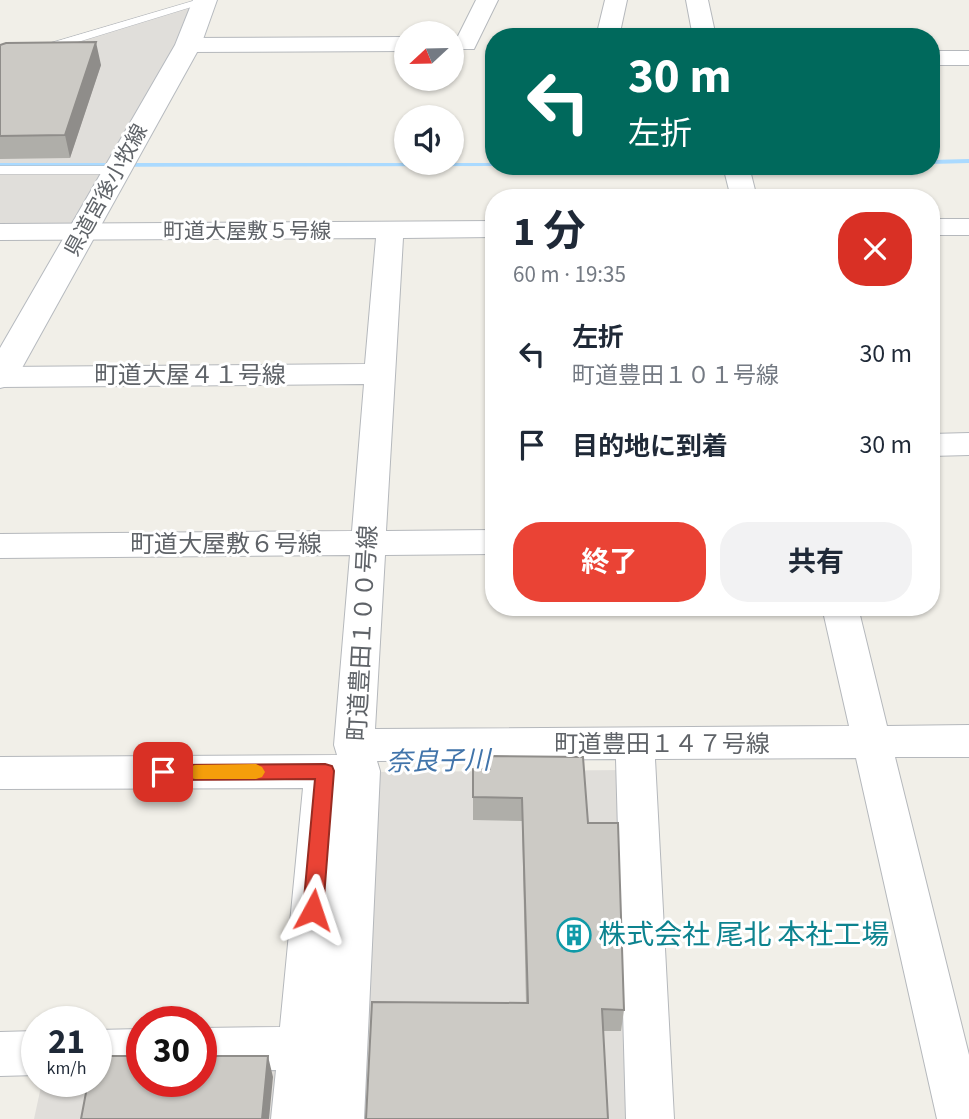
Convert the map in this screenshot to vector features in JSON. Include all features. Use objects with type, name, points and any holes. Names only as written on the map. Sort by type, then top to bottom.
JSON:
[{"type":"main road","name":"県道宮後小牧線","points":[[0,377],[211,0]]},
{"type":"street","points":[[464,36],[488,0]]},
{"type":"street","points":[[609,28],[616,0]]},
{"type":"street","points":[[697,0],[703,28]]},
{"type":"street","points":[[188,45],[394,44]]},
{"type":"street","points":[[464,44],[485,45]]},
{"type":"street","points":[[940,58],[969,58]]},
{"type":"street","points":[[940,227],[969,227]]},
{"type":"street","name":"町道大屋敷５号線","points":[[0,232],[485,229]]},
{"type":"street","name":"町道豊田１００号線","points":[[323,1048],[346,763],[368,543],[390,230]]},
{"type":"street","name":"町道大屋４１号線","points":[[0,377],[380,374]]},
{"type":"street","points":[[940,445],[969,444]]},
{"type":"street","name":"町道大屋敷６号線","points":[[0,546],[485,542]]},
{"type":"street","points":[[842,616],[961,1119]]},
{"type":"street","name":"町道豊田１４７号線","points":[[0,773],[346,763],[635,745],[873,751],[969,741]]},
{"type":"street","points":[[635,745],[650,1119]]},
{"type":"street","points":[[217,1050],[323,1048]]},
{"type":"street","points":[[295,1119],[323,1048]]},
{"type":"street","points":[[323,1048],[340,1119]]},
{"type":"street","points":[[0,1054],[21,1053]]},
{"type":"lane","points":[[0,62],[211,0]]},
{"type":"lane","points":[[0,170],[117,170]]},
{"type":"shaded area","points":[[205,1],[83,231],[0,232],[0,62]]},
{"type":"shaded area","points":[[627,770],[638,1119],[349,1119],[367,772]]},
{"type":"shaded area","points":[[282,1058],[277,1119],[34,1119],[39,1097],[112,1097],[112,1082],[126,1082],[126,1097],[217,1097],[217,1077]]},
{"type":"building","points":[[96,42],[65,135],[0,136],[0,45]]},
{"type":"building","name":"株式会社 尾北 本社工場","points":[[490,756],[583,757],[588,823],[618,823],[624,1010],[602,1009],[608,1119],[366,1119],[372,1002],[528,1003],[522,798],[473,797],[473,769],[490,769]]},
{"type":"building","points":[[112,1056],[126,1056],[126,1097],[217,1097],[217,1056],[268,1056],[262,1119],[81,1119],[85,1097],[112,1097]]},
{"type":"waterway","points":[[940,162],[969,161]]},
{"type":"waterway","points":[[0,165],[485,165]]},
{"type":"slow traffic","points":[[195,772],[256,772]]},
{"type":"place","name":"株式会社 尾北 本社工場","points":[[574,935]]},
{"type":"route","points":[[163,772],[325,771],[313,910]]},
{"type":"water label","name":"奈良子川","points":[[438,761]]}]
